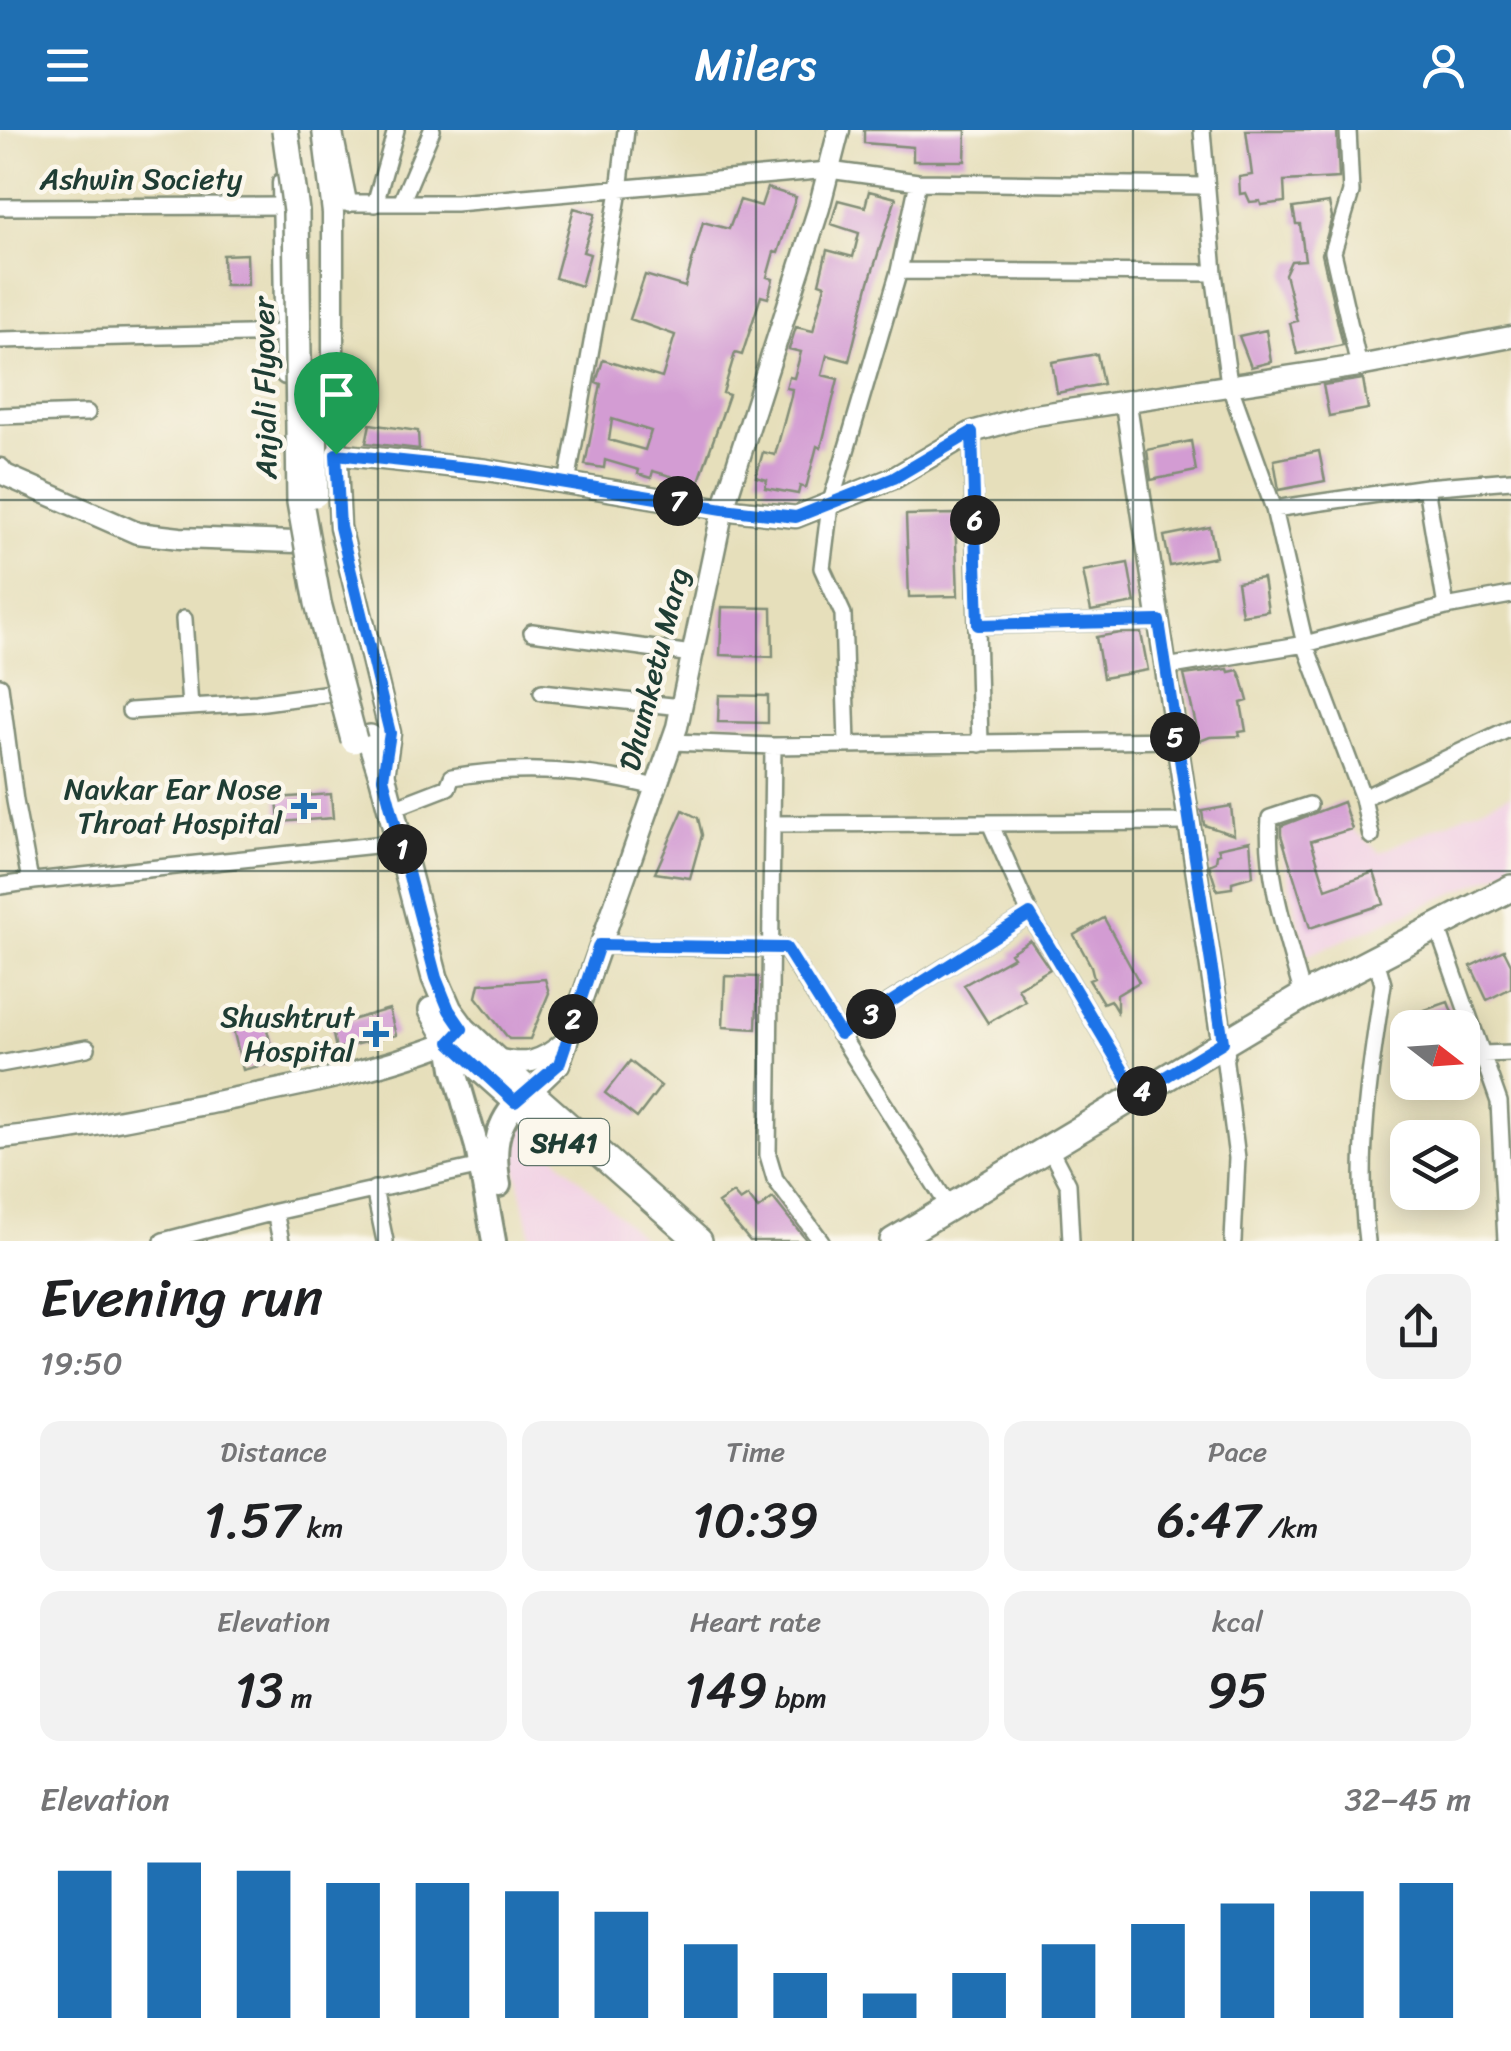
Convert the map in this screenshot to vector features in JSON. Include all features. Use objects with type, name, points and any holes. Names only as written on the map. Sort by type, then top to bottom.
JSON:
[{"type":"main road","name":"Anjali Flyover","points":[[285,130],[296,212],[300,502],[318,603],[361,746],[383,778],[436,978],[456,1035]]},
{"type":"main road","name":"Anjali Flyover","points":[[302,130],[311,212],[315,502],[361,746]]},
{"type":"main road","points":[[361,746],[432,1012],[456,1035],[494,1058],[523,1097],[699,1241]]},
{"type":"main road","points":[[916,1241],[1055,1159],[1303,996],[1511,888]]},
{"type":"main road","points":[[893,1241],[1137,1094],[1511,901]]},
{"type":"main road","points":[[456,1035],[454,1068],[488,1164],[508,1241]]},
{"type":"main road","name":"SH41","points":[[456,1035],[679,1241]]},
{"type":"main road","points":[[494,1241],[488,1164],[504,1116],[523,1097]]},
{"type":"street","points":[[274,130],[282,178],[288,506],[341,732],[361,746]]},
{"type":"street","points":[[323,130],[340,204]]},
{"type":"street","points":[[334,130],[340,204],[336,454],[340,527],[390,733],[383,778]]},
{"type":"street","points":[[376,204],[396,130]]},
{"type":"street","points":[[401,203],[432,130]]},
{"type":"street","points":[[567,484],[619,191],[626,130]]},
{"type":"street","name":"Dhumketu Marg","points":[[523,1097],[559,1064],[672,742],[723,509],[839,130]]},
{"type":"street","points":[[1202,130],[1204,186],[1229,384],[1274,509],[1306,644],[1362,798],[1371,836]]},
{"type":"street","points":[[1348,130],[1352,192],[1333,252],[1359,366]]},
{"type":"street","points":[[283,206],[456,203],[829,170],[918,182],[1204,186]]},
{"type":"street","points":[[847,745],[843,614],[822,568],[830,504],[899,271],[918,182]]},
{"type":"street","name":"Ashwin Society","points":[[0,206],[283,206]]},
{"type":"street","points":[[899,271],[1214,273]]},
{"type":"street","points":[[0,340],[285,333]]},
{"type":"street","points":[[336,454],[450,466],[796,517],[894,478],[972,432],[1029,416],[1359,366],[1511,337]]},
{"type":"street","points":[[1126,404],[1224,1049],[1237,1158],[1233,1241]]},
{"type":"street","points":[[0,416],[87,414]]},
{"type":"street","points":[[972,432],[980,744]]},
{"type":"street","points":[[1274,509],[1426,487],[1511,480]]},
{"type":"street","points":[[5,481],[138,533],[295,542]]},
{"type":"street","points":[[1426,487],[1446,607]]},
{"type":"street","points":[[1166,667],[1306,644],[1446,607],[1511,595]]},
{"type":"street","points":[[184,619],[190,706]]},
{"type":"street","points":[[978,625],[1159,621]]},
{"type":"street","points":[[532,632],[692,654]]},
{"type":"street","points":[[0,686],[7,802],[34,881]]},
{"type":"street","points":[[542,692],[681,707]]},
{"type":"street","points":[[130,711],[331,693]]},
{"type":"street","points":[[1362,798],[1511,728]]},
{"type":"street","points":[[672,742],[774,746],[1176,740]]},
{"type":"street","points":[[774,746],[770,1167],[821,1241]]},
{"type":"street","points":[[391,809],[448,787],[452,777],[478,773],[591,772],[656,787]]},
{"type":"street","points":[[1303,996],[1286,935],[1268,842],[1270,818],[1309,804]]},
{"type":"street","points":[[773,824],[1189,822]]},
{"type":"street","points":[[990,823],[1030,914],[1137,1094]]},
{"type":"street","points":[[0,886],[385,844]]},
{"type":"street","points":[[840,1034],[1030,914]]},
{"type":"street","points":[[1441,938],[1499,1102],[1508,1216],[1506,1241]]},
{"type":"street","points":[[599,945],[786,948],[949,1207]]},
{"type":"street","points":[[1367,1241],[1362,1152],[1383,984],[1378,970]]},
{"type":"street","points":[[0,1138],[61,1132],[273,1090],[401,1061],[456,1035]]},
{"type":"street","points":[[494,1058],[525,1065],[546,1058],[566,1042]]},
{"type":"street","points":[[0,1064],[87,1048]]},
{"type":"street","points":[[1482,1054],[1511,1054]]},
{"type":"street","points":[[1055,1159],[1068,1184],[1071,1241]]},
{"type":"street","points":[[163,1241],[488,1164]]},
{"type":"street","points":[[374,1189],[386,1241]]},
{"type":"street","points":[[275,1212],[281,1241]]},
{"type":"shaded area","points":[[1511,794],[1511,869],[1306,956],[1280,845],[1352,829],[1380,852]]},
{"type":"shaded area","points":[[524,1122],[646,1241],[532,1241],[509,1136]]},
{"type":"building","points":[[864,130],[966,130],[965,161],[913,161],[913,147],[864,143]]},
{"type":"building","points":[[1246,130],[1337,130],[1339,178],[1284,181],[1285,202],[1250,202],[1246,193],[1240,194],[1239,177],[1252,175]]},
{"type":"building","points":[[767,188],[796,197],[767,277],[773,279],[768,298],[761,296],[742,355],[735,353],[723,393],[729,395],[698,484],[653,471],[651,478],[638,474],[639,470],[605,460],[604,468],[585,465],[601,384],[596,382],[603,360],[662,378],[675,335],[630,319],[645,275],[685,287],[703,222],[729,229],[740,200],[761,206]],"holes":[[[612,419],[651,431],[645,450],[609,440]]]},
{"type":"building","points":[[869,191],[896,198],[849,361],[827,355],[822,375],[838,379],[821,448],[817,446],[806,488],[800,486],[798,494],[765,488],[767,480],[756,477],[763,452],[775,455],[791,396],[792,389],[786,388],[789,377],[794,378],[801,352],[789,349],[796,327],[813,331],[825,285],[819,283],[827,250],[853,257],[859,233],[831,224],[838,200],[865,207]]},
{"type":"building","points":[[1329,203],[1332,217],[1322,254],[1343,345],[1297,354],[1290,323],[1297,321],[1285,274],[1291,261],[1305,260],[1300,224],[1296,224],[1293,208]]},
{"type":"building","points":[[574,208],[595,214],[583,252],[590,254],[581,286],[555,278]]},
{"type":"building","points":[[247,254],[248,285],[224,285],[223,255]]},
{"type":"building","points":[[1266,330],[1271,362],[1251,367],[1239,336]]},
{"type":"building","points":[[1097,354],[1103,384],[1057,393],[1052,362]]},
{"type":"building","points":[[1363,379],[1368,409],[1329,416],[1323,385]]},
{"type":"building","points":[[370,424],[418,431],[419,449],[366,443]]},
{"type":"building","points":[[1191,441],[1196,471],[1151,480],[1147,450]]},
{"type":"building","points":[[1319,451],[1325,481],[1279,490],[1274,460]]},
{"type":"building","points":[[955,514],[958,596],[909,597],[906,515]]},
{"type":"building","points":[[1210,527],[1216,557],[1170,566],[1164,536]]},
{"type":"building","points":[[1128,563],[1135,603],[1091,611],[1083,571]]},
{"type":"building","points":[[1263,578],[1268,611],[1242,615],[1237,582]]},
{"type":"building","points":[[722,607],[772,608],[773,657],[720,655]]},
{"type":"building","points":[[1141,633],[1148,670],[1103,678],[1096,637]]},
{"type":"building","points":[[1238,670],[1242,679],[1248,701],[1241,703],[1246,731],[1239,732],[1240,736],[1200,741],[1184,675]]},
{"type":"building","points":[[719,695],[768,696],[768,723],[718,722]]},
{"type":"building","points":[[331,794],[333,818],[279,822],[277,798]]},
{"type":"building","points":[[1343,802],[1352,829],[1311,841],[1326,889],[1374,872],[1384,904],[1310,928],[1281,826]]},
{"type":"building","points":[[1231,806],[1234,835],[1204,825],[1202,811]]},
{"type":"building","points":[[683,810],[698,818],[702,835],[690,878],[655,873]]},
{"type":"building","points":[[1250,841],[1253,876],[1232,882],[1232,888],[1217,890],[1209,865],[1216,862],[1218,848]]},
{"type":"building","points":[[1104,918],[1139,982],[1117,995],[1117,1012],[1110,1000],[1103,1003],[1089,980],[1094,978],[1091,966],[1074,935]]},
{"type":"building","points":[[1030,940],[1050,969],[1018,988],[1025,1001],[988,1023],[964,985],[1013,957],[1010,953]]},
{"type":"building","points":[[1504,950],[1511,964],[1511,988],[1487,1000],[1471,966]]},
{"type":"building","points":[[725,976],[758,977],[756,1029],[723,1027]]},
{"type":"building","points":[[545,979],[549,993],[530,1039],[509,1039],[476,997],[479,984]]},
{"type":"building","points":[[1448,1002],[1451,1010],[1425,1010]]},
{"type":"building","points":[[389,1009],[396,1035],[336,1049],[330,1020],[351,1016],[351,1020]]},
{"type":"building","points":[[265,1021],[275,1062],[243,1070],[233,1029]]},
{"type":"building","points":[[630,1061],[661,1086],[637,1118],[605,1093]]},
{"type":"building","points":[[733,1193],[740,1201],[748,1196],[758,1209],[773,1198],[807,1241],[750,1241],[718,1203]]},
{"type":"place","name":"Navkar Ear Nose Throat Hospital","points":[[304,806]]},
{"type":"place","name":"Shushtrut Hospital","points":[[376,1034]]},
{"type":"route","points":[[972,432],[978,625],[1159,621],[1223,1042],[1137,1094],[1030,914],[840,1034],[786,948],[599,945],[559,1064],[515,1102],[450,1042],[462,1029],[436,978],[383,778],[390,733],[340,527],[336,454],[487,470],[723,509],[796,517],[894,478],[972,432]]}]
